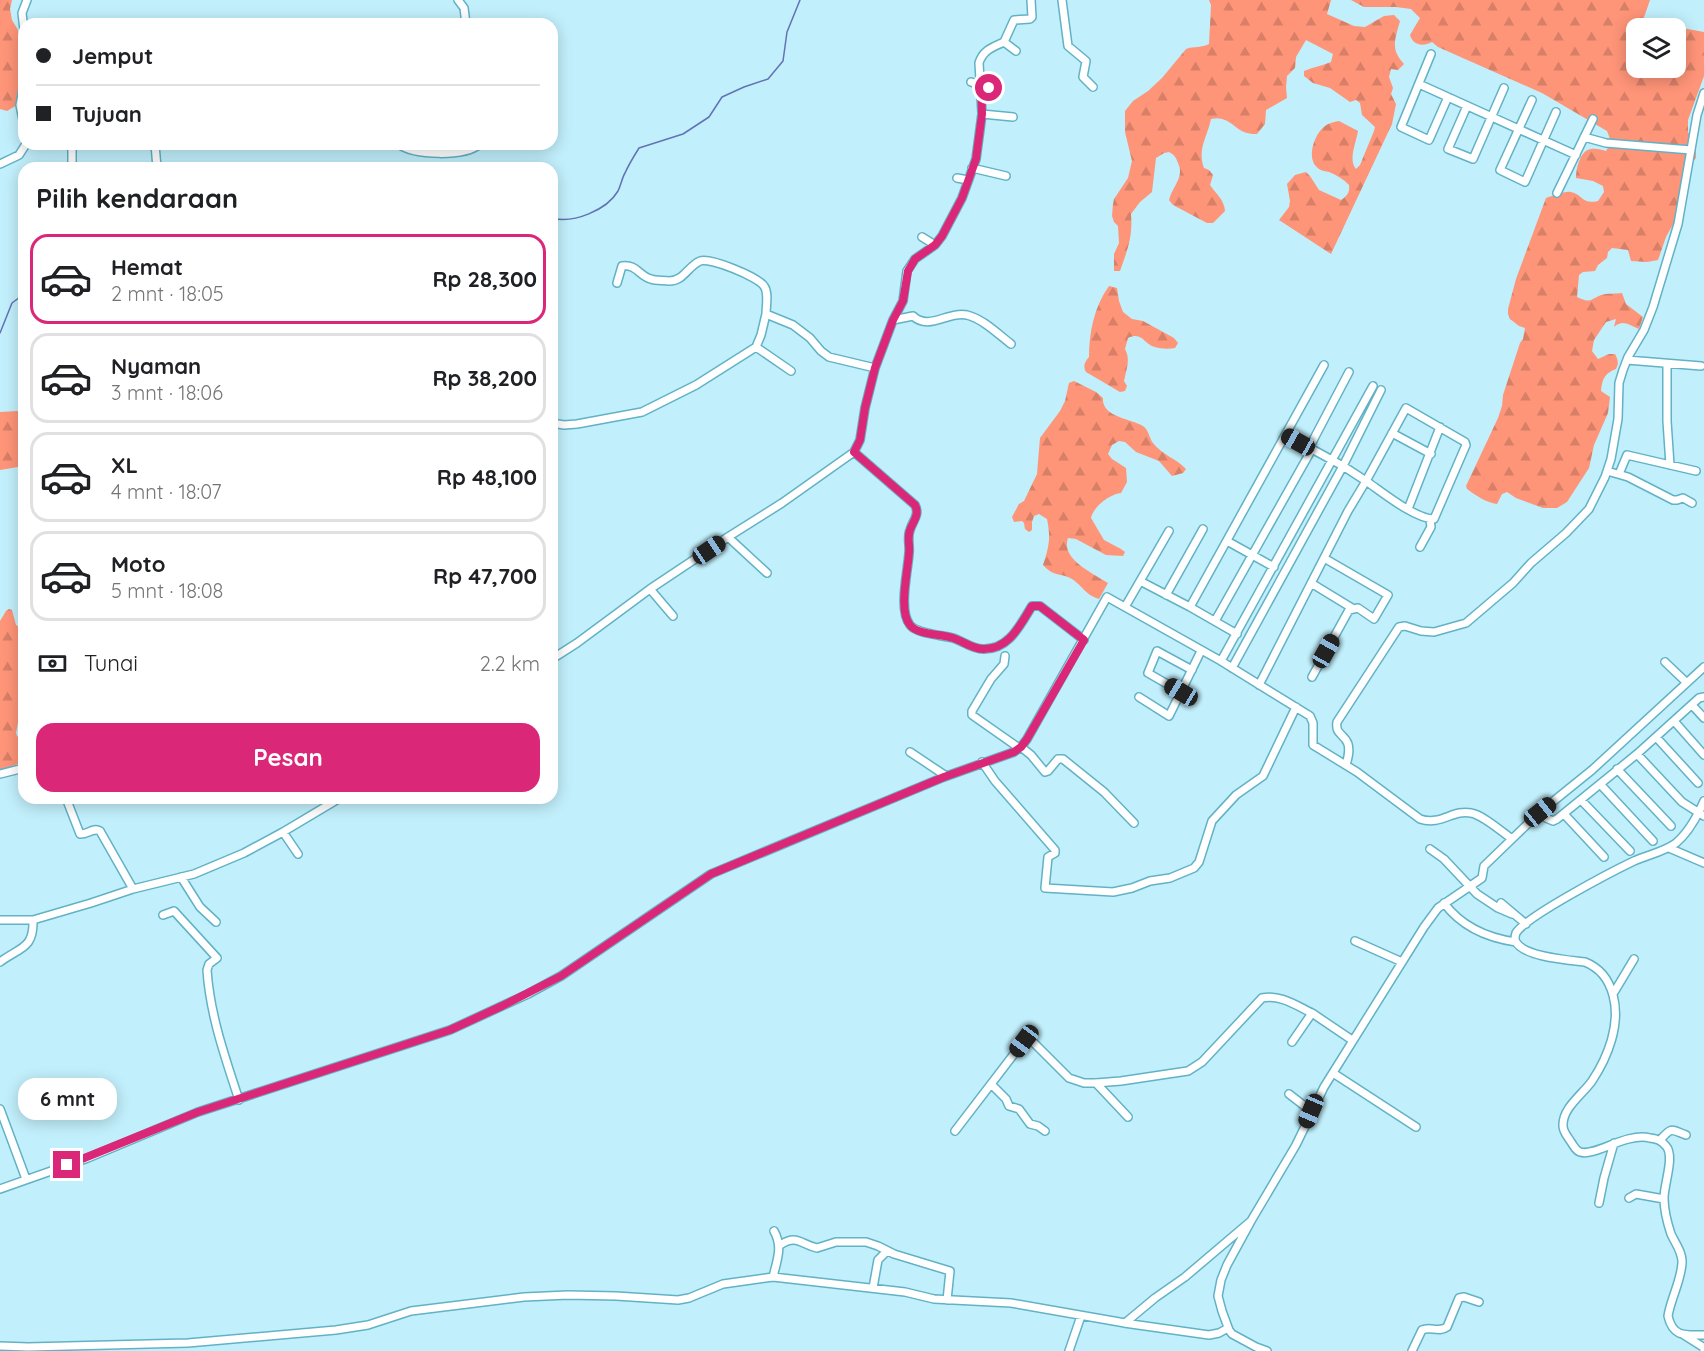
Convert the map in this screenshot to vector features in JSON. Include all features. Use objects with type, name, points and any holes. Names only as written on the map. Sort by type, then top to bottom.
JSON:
[{"type":"street","points":[[23,18],[27,0]]},
{"type":"street","points":[[458,0],[464,9],[465,18]]},
{"type":"street","points":[[558,655],[650,589],[782,503],[854,452],[860,440],[875,368],[893,320],[903,301],[906,279],[911,265],[942,236],[957,209],[978,151],[982,114],[981,85],[976,71],[979,63],[984,52],[1004,42],[1014,20],[1030,20],[1032,17],[1031,0]]},
{"type":"street","points":[[1062,0],[1068,46],[1086,61],[1083,77],[1093,87]]},
{"type":"street","points":[[1004,42],[1016,51]]},
{"type":"street","points":[[1431,54],[1401,127],[1429,140],[1448,97]]},
{"type":"street","points":[[971,81],[989,88]]},
{"type":"street","points":[[1419,84],[1576,155]]},
{"type":"street","points":[[1467,106],[1448,149],[1473,159],[1504,88]]},
{"type":"street","points":[[1346,765],[1349,747],[1336,728],[1337,722],[1399,627],[1406,626],[1434,632],[1466,624],[1513,583],[1589,509],[1607,471],[1618,419],[1619,383],[1627,360],[1644,330],[1653,307],[1676,233],[1683,206],[1697,115],[1704,93]]},
{"type":"street","points":[[1532,100],[1500,170],[1525,182],[1556,112]]},
{"type":"street","points":[[982,114],[1012,117]]},
{"type":"street","points":[[1557,194],[1593,119]]},
{"type":"street","points":[[1584,137],[1606,143],[1680,147],[1691,150]]},
{"type":"street","points":[[0,164],[19,155],[22,150]]},
{"type":"street","points":[[414,150],[457,153],[472,150]]},
{"type":"street","points":[[972,168],[1006,176]]},
{"type":"street","points":[[957,178],[968,180]]},
{"type":"street","points":[[922,237],[935,245]]},
{"type":"street","points":[[558,424],[577,424],[642,412],[696,385],[756,347],[761,335],[766,314],[767,291],[763,284],[750,276],[708,261],[698,262],[681,278],[672,281],[651,280],[638,270],[622,266],[617,283]]},
{"type":"street","points":[[766,314],[793,325],[829,357],[875,368]]},
{"type":"street","points":[[893,320],[913,316],[917,320],[928,323],[959,314],[970,316],[1011,344]]},
{"type":"street","points":[[756,347],[792,371]]},
{"type":"street","points":[[1627,360],[1701,366]]},
{"type":"street","points":[[1667,364],[1666,421],[1670,465]]},
{"type":"street","points":[[1190,607],[1324,365]]},
{"type":"street","points":[[1215,621],[1311,449],[1349,372]]},
{"type":"street","points":[[1221,661],[1373,386]]},
{"type":"street","points":[[1232,668],[1381,390]]},
{"type":"street","points":[[1259,685],[1348,511],[1410,400]]},
{"type":"street","points":[[1406,408],[1465,442],[1466,445],[1435,518],[1430,520]]},
{"type":"street","points":[[1408,509],[1440,427]]},
{"type":"street","points":[[1392,433],[1431,454]]},
{"type":"street","points":[[1286,435],[1430,520]]},
{"type":"street","points":[[854,452],[918,510],[909,532],[904,602],[906,617],[913,628],[984,649],[995,647],[1007,643],[1032,606],[1036,605],[1084,640]]},
{"type":"street","points":[[1619,474],[1627,455],[1696,471]]},
{"type":"street","points":[[1607,471],[1619,474],[1673,500],[1683,498],[1692,503]]},
{"type":"street","points":[[1420,548],[1431,527],[1430,520]]},
{"type":"street","points":[[1166,596],[1203,529]]},
{"type":"street","points":[[1125,607],[1169,531]]},
{"type":"street","points":[[728,537],[767,573]]},
{"type":"street","points":[[1227,541],[1274,567]]},
{"type":"street","points":[[1311,583],[1374,619],[1388,595],[1324,558]]},
{"type":"street","points":[[1140,581],[1237,634]]},
{"type":"street","points":[[650,589],[673,616]]},
{"type":"street","points":[[0,1189],[88,1158],[198,1112],[431,1037],[502,1006],[561,976],[711,874],[946,776],[1014,752],[1035,725],[1107,597],[1221,661],[1310,716],[1313,723],[1313,745],[1346,765],[1420,819],[1429,822],[1468,812],[1476,814],[1512,839]]},
{"type":"street","points":[[1312,677],[1352,608]]},
{"type":"street","points":[[1181,692],[1148,673],[1157,651],[1192,670]]},
{"type":"street","points":[[1139,697],[1169,716],[1201,651]]},
{"type":"street","points":[[1005,656],[1004,664],[991,679],[972,714],[1031,755],[1045,772],[1058,759],[1063,759],[1104,792],[1134,823]]},
{"type":"street","points":[[1665,662],[1686,682]]},
{"type":"street","points":[[1267,1351],[1232,1334],[1228,1328],[1218,1296],[1221,1280],[1251,1221],[1296,1145],[1311,1111],[1352,1040],[1424,927],[1437,908],[1482,878],[1484,866],[1540,812],[1592,770],[1704,667]]},
{"type":"street","points":[[1540,812],[1553,821],[1564,814],[1637,754],[1699,698],[1704,697]]},
{"type":"street","points":[[1692,705],[1704,718]]},
{"type":"street","points":[[982,762],[995,781],[1055,850],[1055,853],[1048,857],[1045,888],[1095,892],[1121,891],[1188,872],[1197,865],[1212,820],[1236,795],[1263,776],[1296,707]]},
{"type":"street","points":[[1674,721],[1704,754]]},
{"type":"street","points":[[1656,737],[1698,783]]},
{"type":"street","points":[[910,752],[946,776]]},
{"type":"street","points":[[1637,754],[1682,802],[1701,815]]},
{"type":"street","points":[[0,774],[18,770]]},
{"type":"street","points":[[1617,770],[1671,826]]},
{"type":"street","points":[[1600,784],[1653,841]]},
{"type":"street","points":[[1581,800],[1630,851]]},
{"type":"street","points":[[1516,942],[1517,932],[1564,899],[1634,861],[1669,848],[1676,843],[1701,815],[1704,801]]},
{"type":"street","points":[[68,804],[80,834],[100,831],[133,889]]},
{"type":"street","points":[[0,920],[33,920],[133,889],[194,874],[244,853],[330,804]]},
{"type":"street","points":[[1564,814],[1604,857]]},
{"type":"street","points":[[283,832],[298,854]]},
{"type":"street","points":[[1669,848],[1704,863]]},
{"type":"street","points":[[1430,849],[1477,894],[1512,914]]},
{"type":"street","points":[[181,877],[200,907],[216,922]]},
{"type":"street","points":[[1444,903],[1465,924],[1491,937],[1516,942],[1524,950],[1532,953],[1593,965],[1604,975],[1610,985],[1616,1006],[1607,1056],[1592,1082],[1566,1112],[1563,1130],[1576,1150],[1583,1152],[1635,1137],[1660,1140],[1668,1148],[1670,1156],[1664,1199],[1665,1217],[1683,1261],[1668,1316],[1674,1329],[1703,1347],[1704,1350]]},
{"type":"street","points":[[1501,903],[1526,924]]},
{"type":"street","points":[[163,915],[174,911],[217,958],[209,964],[207,970],[212,1006],[239,1100]]},
{"type":"street","points":[[0,962],[30,942],[34,932],[33,920]]},
{"type":"street","points":[[1355,941],[1402,962]]},
{"type":"street","points":[[1613,994],[1634,959]]},
{"type":"street","points":[[955,1131],[1027,1039],[1031,1040],[1069,1078],[1083,1083],[1121,1081],[1188,1071],[1202,1062],[1262,998],[1270,996],[1312,1013],[1352,1040]]},
{"type":"street","points":[[1292,1042],[1312,1013]]},
{"type":"street","points":[[1333,1073],[1416,1127]]},
{"type":"street","points":[[1096,1083],[1128,1117]]},
{"type":"street","points":[[992,1085],[1006,1099],[1010,1108],[1019,1109],[1030,1124],[1045,1131]]},
{"type":"street","points":[[1288,1094],[1311,1111]]},
{"type":"street","points":[[0,1109],[26,1179]]},
{"type":"street","points":[[1660,1140],[1669,1130],[1686,1135]]},
{"type":"street","points":[[1599,1203],[1614,1143]]},
{"type":"street","points":[[1629,1198],[1636,1194],[1664,1199]]},
{"type":"street","points":[[1124,1323],[1131,1320],[1155,1298],[1185,1277],[1251,1221]]},
{"type":"street","points":[[774,1231],[780,1245],[774,1277]]},
{"type":"street","points":[[780,1245],[794,1239],[817,1248],[836,1242],[866,1242],[950,1271],[947,1300]]},
{"type":"street","points":[[873,1288],[878,1260],[887,1251]]},
{"type":"street","points":[[0,1346],[188,1343],[336,1330],[368,1325],[411,1311],[524,1297],[568,1295],[678,1300],[689,1298],[723,1284],[774,1277],[873,1288],[947,1300],[1011,1303],[1209,1335],[1228,1328]]},
{"type":"street","points":[[1412,1351],[1423,1329],[1440,1330],[1447,1327],[1461,1297],[1479,1302]]},
{"type":"street","points":[[1069,1351],[1081,1316]]},
{"type":"street","points":[[1684,1335],[1704,1335]]},
{"type":"green space","points":[[0,0],[12,0],[10,9],[12,20],[18,30],[18,105],[7,111],[0,109]]},
{"type":"green space","points":[[1209,0],[1331,0],[1327,14],[1354,26],[1365,27],[1384,16],[1394,15],[1400,21],[1395,49],[1404,64],[1398,70],[1391,69],[1389,77],[1393,88],[1391,94],[1396,104],[1392,124],[1331,254],[1279,220],[1289,207],[1287,184],[1295,175],[1306,172],[1319,190],[1341,200],[1348,192],[1349,185],[1332,173],[1320,170],[1312,160],[1317,135],[1325,126],[1339,121],[1358,131],[1353,156],[1356,169],[1360,165],[1375,127],[1362,115],[1360,103],[1356,100],[1350,102],[1330,88],[1313,83],[1304,76],[1304,71],[1331,62],[1333,54],[1306,40],[1296,57],[1295,68],[1287,76],[1287,98],[1266,110],[1265,124],[1257,134],[1242,131],[1222,119],[1211,119],[1202,149],[1202,161],[1204,168],[1213,175],[1210,185],[1221,200],[1225,211],[1213,223],[1207,223],[1173,205],[1169,200],[1179,177],[1180,168],[1174,155],[1169,152],[1164,153],[1156,158],[1152,192],[1131,214],[1127,250],[1120,271],[1114,271],[1114,254],[1119,243],[1118,226],[1112,216],[1113,204],[1128,178],[1132,161],[1125,132],[1125,111],[1133,101],[1162,78],[1186,49],[1209,44],[1211,5]]},
{"type":"green space","points":[[1351,0],[1650,0],[1644,18],[1626,18],[1626,78],[1686,78],[1686,29],[1704,32],[1704,76],[1688,120],[1688,132],[1696,146],[1696,158],[1685,169],[1688,191],[1685,203],[1666,237],[1658,260],[1631,261],[1628,250],[1612,248],[1607,258],[1598,265],[1595,271],[1583,272],[1579,275],[1577,297],[1589,300],[1603,294],[1622,293],[1626,304],[1643,317],[1639,329],[1623,323],[1614,327],[1616,319],[1606,322],[1594,340],[1592,351],[1598,359],[1615,354],[1618,365],[1616,369],[1609,372],[1601,387],[1601,391],[1610,397],[1608,413],[1594,445],[1589,468],[1567,502],[1557,508],[1543,508],[1516,498],[1507,492],[1502,494],[1497,504],[1477,496],[1466,486],[1498,418],[1503,395],[1523,339],[1525,328],[1510,319],[1508,309],[1516,279],[1546,198],[1571,192],[1589,202],[1598,201],[1604,192],[1603,186],[1593,181],[1576,178],[1577,170],[1581,156],[1587,150],[1606,151],[1610,141],[1608,134],[1607,131],[1542,93],[1438,47],[1432,42],[1421,45],[1416,43],[1410,35],[1420,18],[1411,9],[1364,7]]},
{"type":"green space","points":[[1109,286],[1117,288],[1123,312],[1132,319],[1143,321],[1174,338],[1178,343],[1175,348],[1157,348],[1140,337],[1128,338],[1125,349],[1128,365],[1124,381],[1127,386],[1125,391],[1120,392],[1086,372],[1084,366],[1089,357],[1091,330],[1096,311]]},
{"type":"green space","points":[[1074,381],[1096,392],[1103,398],[1107,409],[1112,413],[1143,426],[1156,447],[1186,469],[1183,473],[1172,476],[1159,461],[1136,452],[1125,442],[1119,441],[1112,445],[1108,454],[1126,468],[1127,482],[1121,493],[1112,496],[1098,506],[1091,518],[1104,540],[1125,552],[1123,556],[1106,555],[1076,539],[1068,538],[1067,546],[1073,559],[1108,583],[1099,599],[1090,595],[1072,579],[1051,572],[1043,565],[1049,542],[1047,519],[1039,514],[1034,516],[1032,530],[1029,532],[1022,521],[1014,522],[1012,517],[1019,504],[1024,501],[1037,474],[1040,438],[1060,411],[1069,383]]},
{"type":"green space","points":[[18,411],[18,467],[0,470],[0,412]]},
{"type":"green space","points":[[12,610],[18,626],[18,723],[16,733],[18,764],[0,770],[0,621],[6,611]]},
{"type":"waterway","points":[[558,219],[570,219],[589,214],[606,204],[618,191],[639,148],[683,134],[709,117],[722,97],[768,79],[783,61],[787,32],[800,0]]},
{"type":"waterway","points":[[0,333],[12,303],[18,298]]},
{"type":"route","points":[[67,1165],[198,1112],[450,1030],[561,976],[711,874],[944,777],[1014,752],[1021,747],[1084,640],[1036,605],[1032,606],[1007,643],[995,647],[984,649],[913,628],[906,617],[904,602],[909,532],[918,510],[854,452],[860,440],[875,368],[893,320],[903,301],[908,271],[915,259],[935,245],[942,236],[962,198],[978,151],[982,114],[981,85],[989,88]]}]
